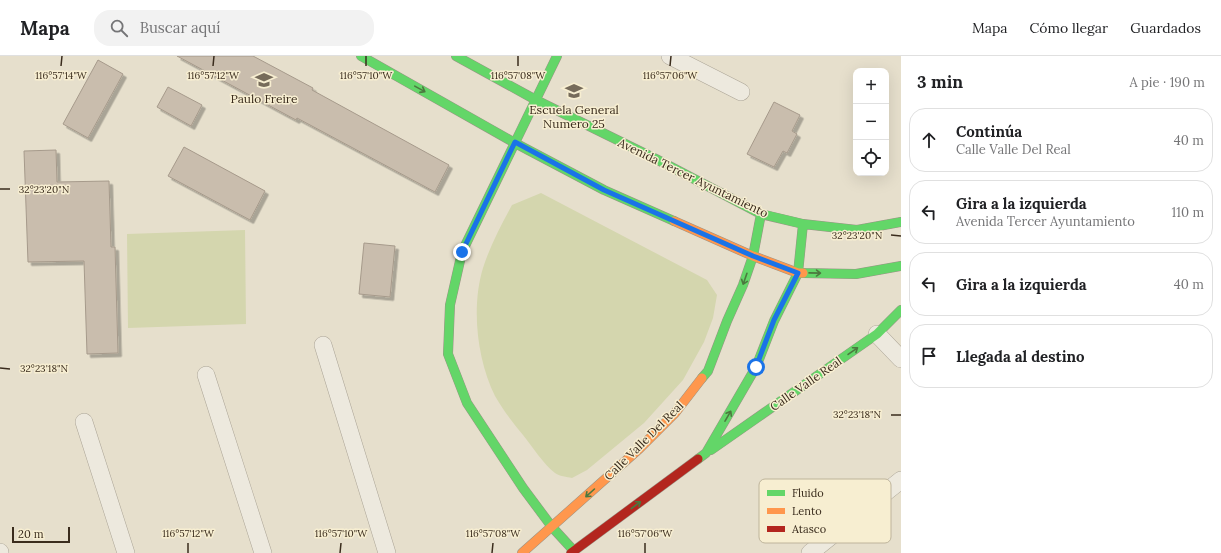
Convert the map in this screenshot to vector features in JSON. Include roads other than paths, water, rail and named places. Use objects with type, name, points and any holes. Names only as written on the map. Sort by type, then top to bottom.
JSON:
[{"type":"street","points":[[362,56],[604,190],[753,256],[798,273],[856,274],[901,266]]},
{"type":"street","name":"Avenida Tercer Ayuntamiento","points":[[456,56],[536,100],[656,159],[761,214],[803,224],[857,230],[901,222]]},
{"type":"street","points":[[557,56],[462,252],[450,304],[448,354],[467,403],[523,488],[573,552],[706,453],[756,367],[774,320],[798,273],[803,224]]},
{"type":"street","points":[[670,56],[741,92]]},
{"type":"street","name":"Calle Valle Del Real","points":[[522,553],[639,449],[675,414],[708,371],[727,321],[743,285],[753,256],[761,214]]},
{"type":"street","name":"Calle Valle Real","points":[[706,453],[877,334],[901,310]]},
{"type":"street","points":[[877,334],[901,359]]},
{"type":"street","points":[[323,345],[387,553]]},
{"type":"street","points":[[206,375],[263,553]]},
{"type":"street","points":[[84,422],[126,553]]},
{"type":"street","points":[[891,488],[901,480]]},
{"type":"street","points":[[810,553],[822,543]]},
{"type":"place","name":"Paulo Freire","points":[[264,80]]},
{"type":"place","name":"Escuela General Numero 25","points":[[574,91]]}]
